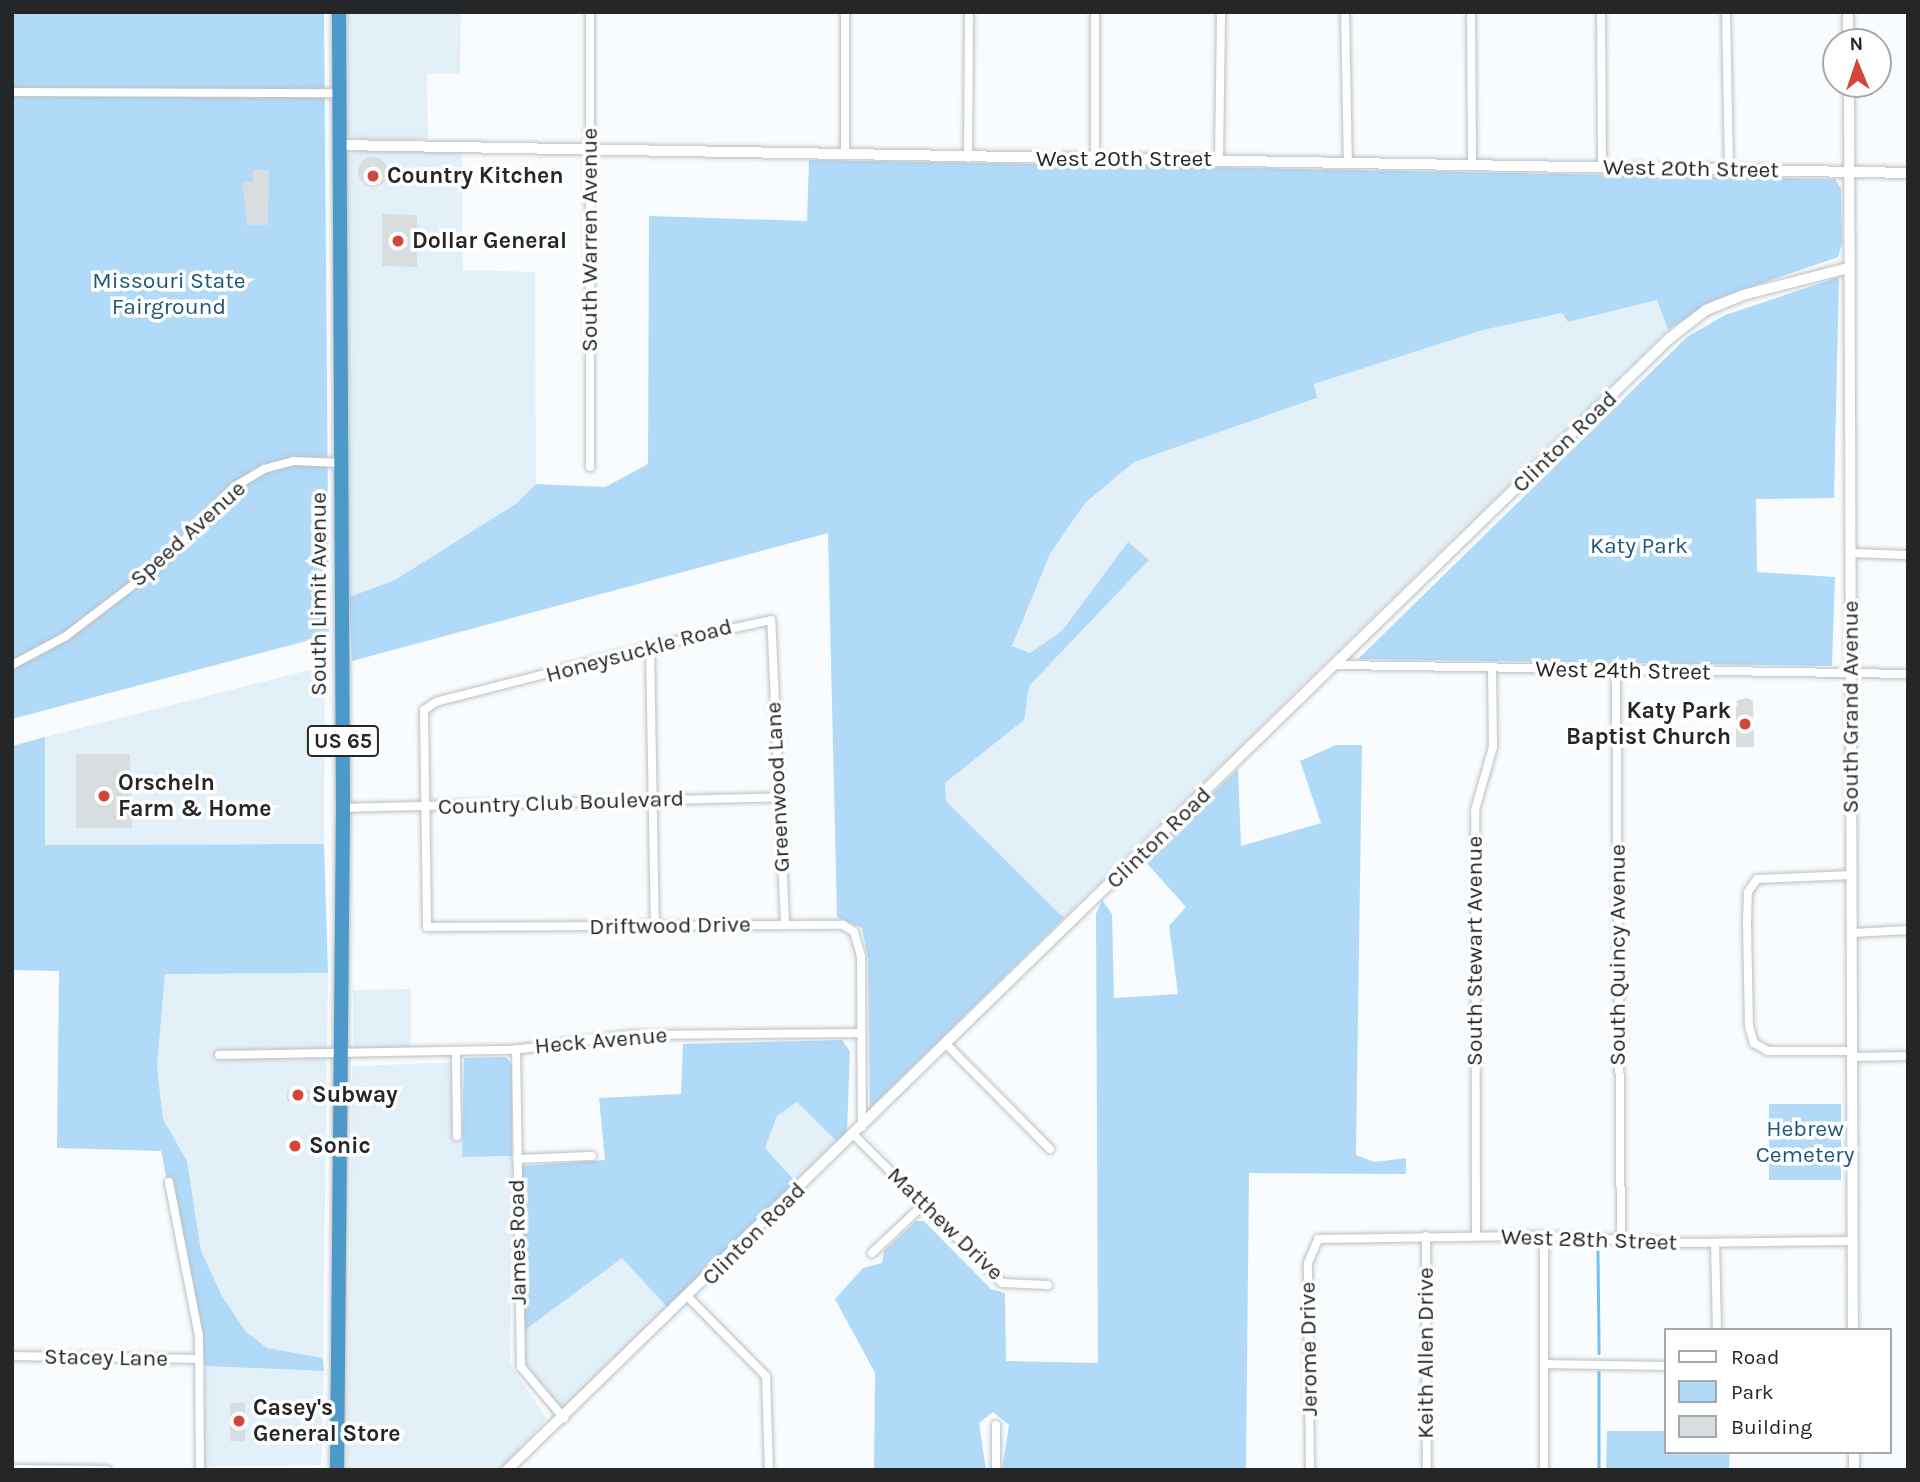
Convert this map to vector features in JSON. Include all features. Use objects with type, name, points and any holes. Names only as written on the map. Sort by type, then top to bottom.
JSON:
[{"type":"highway","name":"South Limit Avenue","points":[[337,1470],[343,808],[339,12]]},
{"type":"street","name":"South Warren Avenue","points":[[590,12],[590,467]]},
{"type":"street","points":[[845,12],[845,153]]},
{"type":"street","points":[[968,158],[969,12]]},
{"type":"street","points":[[1095,12],[1095,160]]},
{"type":"street","points":[[1219,160],[1221,12]]},
{"type":"street","points":[[1345,12],[1348,162]]},
{"type":"street","points":[[1471,12],[1472,166]]},
{"type":"street","points":[[1601,12],[1602,167]]},
{"type":"street","points":[[1726,12],[1729,169]]},
{"type":"street","points":[[12,92],[340,93]]},
{"type":"street","name":"South Grand Avenue","points":[[1849,98],[1853,1328]]},
{"type":"street","name":"West 20th Street","points":[[340,145],[1908,173]]},
{"type":"street","name":"Clinton Road","points":[[507,1470],[689,1298],[1670,338],[1706,310],[1848,268]]},
{"type":"street","name":"Speed Avenue","points":[[12,665],[66,636],[163,562],[234,487],[264,469],[294,461],[342,463]]},
{"type":"street","points":[[1850,553],[1908,555]]},
{"type":"street","name":"Honeysuckle Road","points":[[424,807],[424,710],[475,693],[768,619],[773,652]]},
{"type":"street","points":[[650,647],[655,926]]},
{"type":"street","name":"Greenwood Lane","points":[[773,652],[785,923]]},
{"type":"street","name":"West 24th Street","points":[[1338,665],[1908,674]]},
{"type":"street","name":"South Stewart Avenue","points":[[1476,1236],[1475,810],[1493,747],[1492,668]]},
{"type":"street","name":"South Quincy Avenue","points":[[1616,671],[1621,1240]]},
{"type":"street","name":"Country Club Boulevard","points":[[343,808],[779,797]]},
{"type":"street","name":"Driftwood Drive","points":[[424,807],[424,922],[433,930],[785,923],[849,928],[860,957],[860,1033]]},
{"type":"street","points":[[1852,875],[1757,879],[1748,892],[1749,1026],[1754,1043],[1768,1051],[1908,1056]]},
{"type":"street","points":[[1852,933],[1908,930]]},
{"type":"street","points":[[858,1131],[860,1033]]},
{"type":"street","name":"Heck Avenue","points":[[219,1055],[456,1053],[516,1049],[632,1035],[860,1033]]},
{"type":"street","points":[[946,1044],[1051,1149]]},
{"type":"street","name":"James Road","points":[[516,1049],[522,1367],[564,1418]]},
{"type":"street","points":[[456,1053],[457,1136]]},
{"type":"street","name":"Matthew Drive","points":[[858,1131],[922,1206],[1002,1283],[1048,1285]]},
{"type":"street","points":[[517,1159],[592,1156]]},
{"type":"street","points":[[169,1182],[199,1359],[200,1470]]},
{"type":"street","points":[[872,1253],[922,1206]]},
{"type":"street","name":"Keith Allen Drive","points":[[1426,1236],[1427,1470]]},
{"type":"street","points":[[1544,1236],[1544,1470]]},
{"type":"street","name":"West 28th Street","points":[[1325,1237],[1544,1236],[1715,1243],[1853,1241]]},
{"type":"street","name":"Jerome Drive","points":[[1310,1470],[1308,1263],[1312,1244],[1325,1237]]},
{"type":"street","points":[[1715,1243],[1717,1328]]},
{"type":"street","points":[[689,1298],[766,1376],[768,1470]]},
{"type":"street","name":"Stacey Lane","points":[[12,1356],[199,1359]]},
{"type":"street","points":[[1544,1364],[1664,1366]]},
{"type":"street","points":[[996,1424],[996,1470]]},
{"type":"street","points":[[12,1469],[107,1470]]},
{"type":"shaded area","points":[[347,12],[461,12],[460,74],[427,74],[428,139],[357,139],[347,134]]},
{"type":"shaded area","points":[[355,151],[462,151],[463,270],[535,272],[536,484],[517,503],[395,580],[349,597],[348,156]]},
{"type":"shaded area","points":[[1657,300],[1668,330],[1064,918],[946,801],[945,783],[1023,720],[1029,686],[1149,560],[1128,542],[1062,631],[1030,653],[1012,645],[1050,554],[1085,503],[1134,462],[1316,399],[1314,384],[1483,330],[1563,313],[1568,322]]},
{"type":"shaded area","points":[[325,666],[324,844],[45,845],[45,737]]},
{"type":"shaded area","points":[[328,973],[323,1358],[267,1349],[246,1332],[222,1296],[201,1251],[187,1161],[163,1119],[157,1067],[165,974]]},
{"type":"shaded area","points":[[411,989],[411,1048],[353,1048],[353,990]]},
{"type":"shaded area","points":[[462,1062],[462,1157],[512,1156],[510,1364],[547,1419],[501,1470],[347,1470],[352,1066]]},
{"type":"shaded area","points":[[797,1102],[837,1142],[796,1182],[765,1148],[777,1116]]},
{"type":"shaded area","points":[[622,1257],[668,1308],[566,1409],[558,1409],[522,1369],[521,1333]]},
{"type":"shaded area","points":[[205,1366],[324,1371],[321,1465],[203,1467]]},
{"type":"green space","name":"Missouri State Fairground","points":[[12,12],[324,12],[329,635],[12,719]]},
{"type":"green space","points":[[809,160],[1835,179],[1841,189],[1842,244],[1838,257],[1711,301],[1668,330],[1657,300],[1568,322],[1562,313],[1483,330],[1314,384],[1317,398],[1134,462],[1085,503],[1050,554],[1012,646],[1030,653],[1062,631],[1128,542],[1149,560],[1029,686],[1024,720],[945,783],[946,801],[1064,918],[870,1108],[868,960],[862,928],[837,917],[828,533],[352,661],[349,597],[395,580],[517,503],[536,484],[605,487],[648,464],[649,216],[807,221]]},
{"type":"green space","name":"Katy Park","points":[[1839,277],[1834,498],[1756,499],[1757,572],[1835,577],[1832,666],[1358,659],[1687,337],[1725,315]]},
{"type":"green space","points":[[45,737],[45,845],[324,844],[328,973],[165,974],[157,1067],[163,1119],[187,1161],[201,1251],[222,1296],[246,1332],[267,1348],[323,1358],[324,1371],[205,1366],[161,1151],[57,1148],[59,971],[12,970],[12,746]]},
{"type":"green space","points":[[1336,745],[1362,745],[1356,1155],[1374,1162],[1406,1158],[1406,1174],[1249,1173],[1246,1470],[1002,1470],[1009,1425],[993,1412],[979,1423],[986,1470],[874,1470],[875,1373],[835,1299],[863,1268],[882,1263],[884,1251],[916,1221],[924,1221],[991,1289],[1005,1293],[1006,1361],[1098,1363],[1096,914],[1102,900],[1112,914],[1114,998],[1178,994],[1169,926],[1186,907],[1144,860],[1238,769],[1241,846],[1321,823],[1300,761]]},
{"type":"green space","points":[[842,1040],[850,1051],[847,1132],[837,1142],[797,1102],[777,1116],[765,1148],[796,1182],[668,1308],[622,1258],[521,1333],[521,1166],[605,1160],[599,1098],[681,1094],[683,1044]]},
{"type":"green space","points":[[506,1057],[512,1065],[512,1156],[462,1157],[464,1058]]},
{"type":"green space","name":"Hebrew Cemetery","points":[[1769,1104],[1841,1104],[1841,1180],[1769,1180]]},
{"type":"green space","points":[[1607,1431],[1664,1431],[1664,1454],[1730,1454],[1729,1470],[1606,1470]]},
{"type":"building","name":"Country Kitchen","points":[[373,157],[384,161],[388,172],[384,183],[373,187],[362,183],[358,172],[362,161]]},
{"type":"building","points":[[253,170],[269,170],[268,225],[247,225],[242,182],[253,182]]},
{"type":"building","name":"Dollar General","points":[[382,214],[417,215],[417,267],[382,266]]},
{"type":"building","name":"Katy Park Baptist Church","points":[[1747,698],[1753,701],[1754,747],[1736,747],[1736,701]]},
{"type":"building","name":"Orscheln Farm & Home","points":[[76,754],[130,754],[132,828],[76,828]]},
{"type":"building","name":"Subway","points":[[287,1090],[310,1090],[309,1100],[287,1101]]},
{"type":"building","name":"Casey's General Store","points":[[230,1403],[245,1403],[245,1441],[230,1441]]},
{"type":"waterway","points":[[1598,1251],[1599,1353]]},
{"type":"waterway","points":[[1599,1372],[1599,1470]]},
{"type":"place","name":"Country Kitchen","points":[[373,176]]},
{"type":"place","name":"Dollar General","points":[[398,241]]},
{"type":"place","name":"Katy Park Baptist Church","points":[[1745,724]]},
{"type":"place","name":"Orscheln Farm & Home","points":[[104,796]]},
{"type":"place","name":"Subway","points":[[298,1095]]},
{"type":"place","name":"Sonic","points":[[295,1146]]},
{"type":"place","name":"Casey's General Store","points":[[239,1421]]}]
